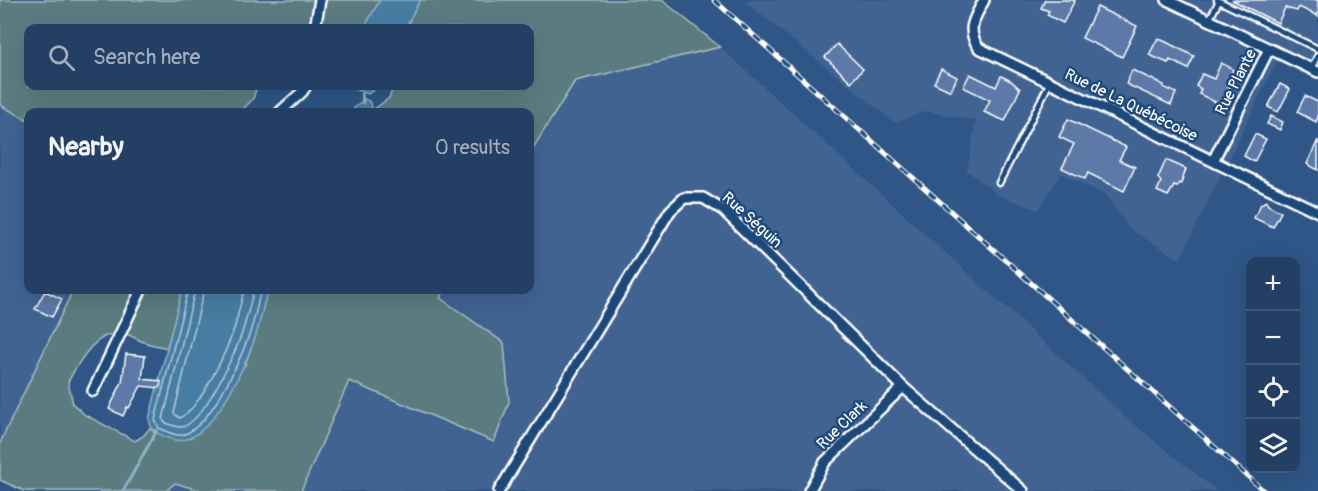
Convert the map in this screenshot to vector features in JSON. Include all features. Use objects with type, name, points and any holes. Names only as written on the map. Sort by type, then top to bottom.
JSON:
[{"type":"street","points":[[316,24],[320,0]]},
{"type":"street","name":"Rue de La Québécoise","points":[[984,0],[971,31],[979,48],[1318,212]]},
{"type":"street","points":[[1167,0],[1315,71]]},
{"type":"street","name":"Rue Plante","points":[[1213,161],[1269,49]]},
{"type":"street","points":[[284,108],[303,90]]},
{"type":"street","name":"Rue Séguin","points":[[498,491],[670,211],[684,198],[703,198],[723,210],[903,387],[1023,491]]},
{"type":"street","points":[[93,391],[139,294]]},
{"type":"street","name":"Rue Clark","points":[[809,491],[825,462],[903,387]]},
{"type":"lane","points":[[1209,20],[1218,1],[1318,49]]},
{"type":"lane","points":[[1315,71],[1318,55]]},
{"type":"lane","points":[[999,183],[1050,82]]},
{"type":"shaded area","points":[[743,0],[1318,0],[1318,81],[1277,61],[1180,259],[1129,229],[1105,194],[1061,174],[1038,210],[998,195],[967,171],[976,121],[927,111],[895,123]]},
{"type":"shaded area","points":[[720,47],[1130,421],[1217,491],[301,491],[352,374],[504,343],[440,298],[442,294],[534,294],[534,146],[574,81]]},
{"type":"shaded area","points":[[0,105],[24,118],[24,294],[71,294],[0,443]]},
{"type":"shaded area","points":[[175,483],[202,491],[166,491]]},
{"type":"green space","points":[[0,0],[380,0],[366,24],[24,24],[24,90],[256,90],[253,99],[244,108],[24,108],[24,118],[0,105]]},
{"type":"green space","points":[[420,0],[662,0],[720,47],[575,81],[534,147],[534,108],[376,108],[389,98],[392,90],[534,90],[534,24],[409,24],[410,18]]},
{"type":"green space","points":[[71,294],[181,294],[167,348],[126,334],[116,333],[107,336],[98,341],[84,356],[68,382],[73,404],[85,415],[135,441],[150,428],[155,433],[245,365],[267,294],[442,294],[440,298],[504,343],[509,402],[494,442],[349,381],[301,491],[202,491],[175,483],[166,491],[24,491],[0,480],[0,443]]},
{"type":"water","points":[[380,0],[420,0],[407,24],[366,24]]},
{"type":"water","points":[[357,90],[374,90],[368,94]]},
{"type":"water","points":[[364,99],[369,101],[372,108],[354,108]]},
{"type":"water","points":[[181,294],[267,294],[256,335],[244,365],[212,419],[199,432],[185,440],[171,439],[159,434],[152,427],[149,419]]},
{"type":"building","points":[[1045,0],[1075,0],[1063,23],[1047,15],[1049,11],[1041,8]]},
{"type":"building","points":[[1232,0],[1318,0],[1318,16],[1299,7],[1297,11],[1285,8],[1278,23]]},
{"type":"building","points":[[1097,7],[1137,26],[1122,57],[1082,38]]},
{"type":"building","points":[[1158,38],[1194,56],[1188,69],[1170,60],[1168,63],[1149,55]]},
{"type":"building","points":[[837,44],[863,69],[851,82],[825,57]]},
{"type":"building","points":[[1221,63],[1233,69],[1226,85],[1230,87],[1221,105],[1199,94],[1201,89],[1196,86],[1202,74],[1214,79]]},
{"type":"building","points":[[941,69],[957,77],[951,91],[934,83]]},
{"type":"building","points":[[1132,70],[1176,93],[1171,105],[1126,84]]},
{"type":"building","points":[[970,74],[996,87],[1001,76],[1020,89],[1005,121],[984,112],[990,100],[963,87]]},
{"type":"building","points":[[1280,84],[1290,89],[1278,112],[1268,107]]},
{"type":"building","points":[[1305,96],[1318,102],[1316,122],[1297,112]]},
{"type":"building","points":[[1271,116],[1283,122],[1280,130],[1267,124]]},
{"type":"building","points":[[1068,119],[1126,147],[1119,160],[1135,167],[1124,191],[1088,173],[1085,179],[1062,168],[1074,144],[1059,137]]},
{"type":"building","points":[[1255,134],[1266,139],[1254,162],[1244,156]]},
{"type":"building","points":[[1318,140],[1318,170],[1307,164]]},
{"type":"building","points":[[1166,160],[1186,169],[1181,184],[1174,186],[1168,196],[1157,191],[1161,182],[1158,178]]},
{"type":"building","points":[[1266,201],[1268,205],[1281,212],[1273,227],[1254,218],[1261,204]]},
{"type":"building","points":[[43,294],[51,294],[62,299],[52,317],[35,309]]},
{"type":"building","points":[[126,354],[145,356],[142,379],[161,381],[160,388],[141,386],[123,416],[109,409],[122,382]]},
{"type":"waterway","points":[[362,93],[363,103]]},
{"type":"waterway","points":[[123,491],[157,430]]},
{"type":"railway","points":[[714,0],[1264,491]]}]
